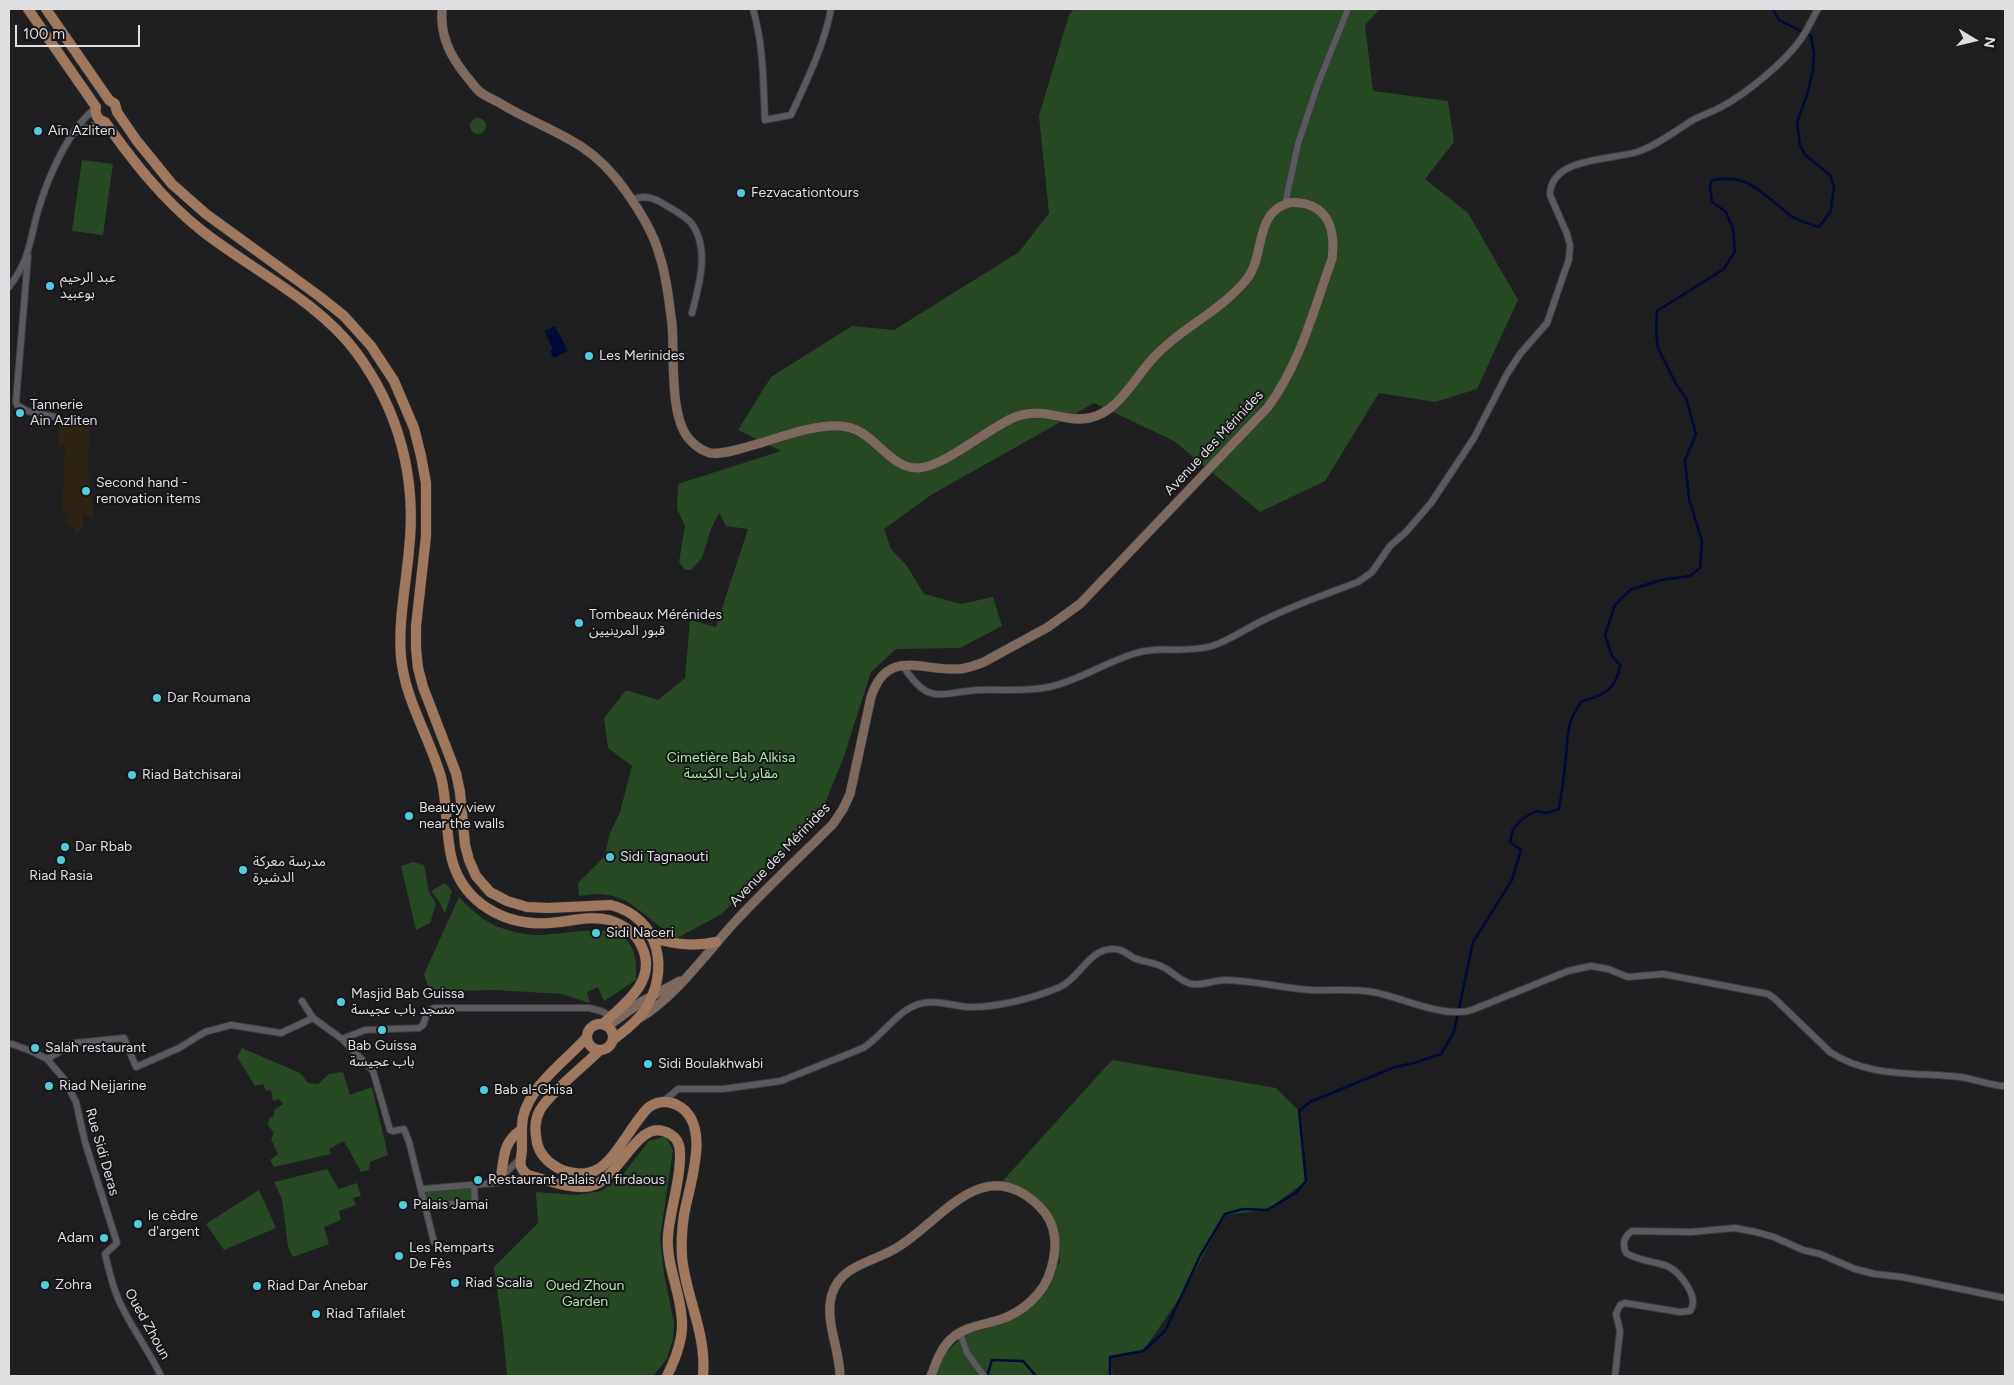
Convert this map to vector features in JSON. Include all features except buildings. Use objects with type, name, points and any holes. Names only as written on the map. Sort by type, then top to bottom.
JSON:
[{"type":"main road","points":[[28,9],[96,108],[97,117],[104,122],[154,186],[190,221],[328,323],[355,351],[380,390],[390,408],[400,437],[409,483],[411,518],[401,626],[402,668],[412,704],[441,778],[450,847],[456,871],[473,897],[491,911],[506,917],[536,924],[604,919],[630,930],[639,942],[645,956],[645,976],[639,989],[607,1022]]},
{"type":"main road","points":[[46,9],[109,100],[115,104],[117,112],[137,140],[172,184],[206,214],[339,312],[371,346],[394,381],[414,428],[426,483],[426,542],[416,626],[418,668],[423,688],[454,766],[458,782],[464,845],[476,876],[490,892],[507,901],[527,907],[548,908],[599,904],[619,907],[635,916],[652,938],[659,963],[657,982],[653,994],[638,1020],[613,1040],[609,1047],[600,1050],[540,1110],[535,1129],[539,1151],[546,1160],[560,1169],[575,1173],[588,1173],[598,1170],[608,1162],[644,1111],[654,1104],[664,1102],[674,1104],[688,1113],[696,1134],[695,1160],[684,1213],[682,1249],[684,1272],[703,1347],[703,1376]]},
{"type":"main road","points":[[442,9],[441,28],[446,44],[458,67],[480,92],[582,147],[612,173],[632,200],[650,231],[661,259],[672,325],[675,393],[681,424],[690,441],[704,451],[719,453],[735,450],[815,428],[834,426],[862,433],[893,460],[919,468],[939,462],[1000,424],[1017,416],[1031,413],[1052,413],[1071,418],[1088,418],[1102,414],[1121,398],[1150,360],[1182,331],[1231,295],[1249,277],[1256,260],[1262,230],[1275,211],[1285,204]]},
{"type":"main road","points":[[96,108],[101,101],[109,100]]},
{"type":"main road","points":[[104,122],[112,121],[117,112]]},
{"type":"main road","name":"Avenue des Mérinides","points":[[638,1020],[662,1003],[755,900],[833,824],[850,794],[876,682],[883,674],[903,666],[958,669],[971,667],[984,662],[1063,617],[1080,604],[1101,583],[1268,407],[1282,388],[1294,366],[1332,259],[1334,243],[1332,228],[1325,216],[1312,206],[1296,202],[1285,204]]},
{"type":"main road","points":[[652,938],[690,945],[716,942]]},
{"type":"main road","points":[[667,1376],[678,1349],[682,1328],[680,1307],[668,1251],[670,1220],[680,1160],[680,1148],[675,1138],[664,1131],[648,1132],[636,1141],[607,1179],[592,1186],[571,1186],[533,1176],[522,1171],[520,1164],[521,1130],[524,1116],[532,1098],[554,1070],[587,1037],[591,1028],[607,1022],[653,994],[682,980]]},
{"type":"main road","points":[[607,1022],[613,1034],[613,1040]]},
{"type":"main road","points":[[587,1037],[590,1046],[600,1050]]},
{"type":"main road","points":[[498,1180],[508,1142],[512,1136],[521,1130]]},
{"type":"main road","points":[[840,1376],[830,1310],[832,1294],[845,1273],[859,1264],[888,1253],[903,1244],[949,1205],[970,1192],[979,1188],[998,1186],[1019,1191],[1029,1197],[1043,1210],[1052,1225],[1055,1238],[1055,1253],[1046,1284],[1030,1302],[1012,1315],[960,1333],[951,1339],[939,1354],[931,1376]]},
{"type":"street","points":[[753,9],[761,38],[764,60],[765,120],[791,115],[828,28],[831,9]]},
{"type":"street","points":[[1285,204],[1298,144],[1318,84],[1348,9]]},
{"type":"street","points":[[903,666],[918,687],[927,693],[939,695],[967,691],[1031,690],[1050,687],[1135,653],[1155,649],[1188,650],[1212,646],[1267,618],[1358,582],[1367,576],[1378,565],[1390,546],[1417,521],[1442,488],[1474,438],[1506,374],[1520,354],[1547,323],[1562,274],[1569,259],[1570,245],[1567,234],[1550,195],[1550,188],[1559,174],[1577,163],[1638,152],[1659,142],[1696,118],[1720,107],[1741,94],[1790,52],[1802,38],[1818,9]]},
{"type":"street","points":[[55,417],[27,411],[17,405],[16,401],[28,253],[38,211],[70,136],[96,108]]},
{"type":"street","points":[[74,133],[104,122]]},
{"type":"street","points":[[632,200],[645,196],[659,201],[691,222],[698,235],[702,253],[700,280],[692,313]]},
{"type":"street","points":[[9,287],[28,253]]},
{"type":"street","points":[[664,1102],[678,1090],[723,1089],[781,1081],[794,1077],[867,1045],[908,1009],[919,1003],[983,1007],[1060,987],[1070,981],[1093,956],[1109,949],[1124,951],[1141,960],[1162,966],[1186,982],[1194,985],[1228,980],[1312,990],[1336,989],[1372,992],[1460,1013],[1472,1010],[1578,967],[1601,967],[1628,977],[1650,974],[1669,975],[1768,994],[1830,1052],[1860,1067],[1882,1072],[1962,1077],[1997,1086],[2005,1086]]},
{"type":"street","points":[[302,1001],[313,1018],[342,1039],[373,1071],[390,1130],[403,1129],[405,1131],[422,1189],[434,1242]]},
{"type":"street","points":[[342,1039],[365,1030],[419,1028],[423,1025],[428,1011],[434,1008],[589,1008],[601,1011],[607,1022]]},
{"type":"street","points":[[12,1044],[31,1050],[47,1060],[75,1044],[124,1038],[136,1067],[179,1048],[204,1032],[231,1025],[281,1033],[313,1018]]},
{"type":"street","name":"Rue Sidi Deras","points":[[47,1060],[64,1079],[76,1102],[85,1142],[116,1243],[105,1254]]},
{"type":"street","points":[[498,1180],[521,1157]]},
{"type":"street","points":[[422,1189],[474,1185],[533,1176]]},
{"type":"street","points":[[425,1204],[474,1204],[474,1185]]},
{"type":"street","points":[[1615,1376],[1620,1331],[1616,1314],[1620,1306],[1625,1303],[1680,1312],[1690,1311],[1692,1307],[1690,1292],[1676,1272],[1668,1267],[1626,1253],[1624,1242],[1626,1235],[1632,1231],[1691,1232],[1735,1228],[1749,1230],[1774,1237],[1855,1269],[2005,1298]]},
{"type":"street","name":"Oued Zhoun","points":[[105,1254],[111,1280],[121,1306],[147,1347],[161,1376]]},
{"type":"street","points":[[960,1333],[967,1352],[984,1375]]},
{"type":"shaded area","points":[[60,418],[90,422],[88,467],[94,517],[83,515],[83,528],[76,534],[73,526],[68,526],[66,520],[69,517],[62,510],[65,445],[58,445]]},
{"type":"green space","name":"Cimetière Bab Alkisa مقابر باب الكيسة","points":[[1074,9],[1380,9],[1365,25],[1373,91],[1448,101],[1454,142],[1425,179],[1468,213],[1518,300],[1477,389],[1435,402],[1379,393],[1325,481],[1260,512],[1174,441],[1094,403],[931,495],[884,529],[891,549],[907,566],[924,594],[961,604],[993,597],[1002,626],[960,648],[896,649],[871,672],[843,759],[821,813],[741,896],[720,915],[677,938],[633,905],[623,900],[597,894],[579,896],[578,883],[604,857],[610,833],[620,812],[632,766],[608,748],[604,718],[626,690],[658,700],[685,678],[690,620],[716,627],[748,529],[726,526],[719,513],[711,529],[702,558],[691,570],[685,570],[679,562],[685,526],[677,509],[678,484],[781,451],[738,430],[771,377],[852,326],[894,330],[1019,252],[1049,213],[1039,116],[1069,15]]},
{"type":"green space","points":[[478,118],[486,126],[478,134],[470,126]]},
{"type":"green space","points":[[82,160],[113,164],[103,235],[72,231]]},
{"type":"green space","points":[[413,862],[424,865],[429,892],[436,903],[430,923],[416,930],[401,866]]},
{"type":"green space","points":[[445,883],[452,891],[445,914],[431,891]]},
{"type":"green space","points":[[459,897],[480,917],[496,926],[514,932],[543,935],[599,930],[615,933],[627,941],[635,956],[636,980],[604,1001],[598,987],[587,992],[590,1003],[562,994],[494,990],[430,992],[424,974]]},
{"type":"green space","points":[[242,1048],[300,1073],[308,1083],[318,1084],[329,1074],[343,1072],[350,1095],[372,1087],[388,1155],[370,1162],[369,1170],[361,1172],[344,1141],[329,1149],[331,1154],[274,1167],[270,1160],[278,1154],[271,1139],[274,1133],[268,1125],[269,1118],[274,1116],[274,1110],[283,1104],[279,1099],[273,1101],[271,1090],[266,1091],[263,1084],[255,1086],[237,1057]]},
{"type":"green space","points":[[1112,1060],[1276,1088],[1299,1111],[1306,1181],[1267,1210],[1225,1215],[1183,1293],[1143,1351],[1110,1357],[1113,1376],[932,1376],[936,1362],[973,1327],[1026,1306],[1060,1262],[1050,1213],[999,1185]]},
{"type":"green space","name":"Oued Zhoun Garden","points":[[666,1136],[673,1150],[660,1238],[664,1274],[674,1322],[673,1339],[667,1359],[653,1376],[507,1376],[494,1267],[538,1223],[536,1192],[576,1195],[602,1191],[624,1173],[649,1141]]},
{"type":"green space","points":[[327,1169],[339,1189],[357,1183],[361,1196],[353,1198],[356,1205],[339,1211],[341,1220],[324,1227],[329,1244],[293,1257],[288,1247],[282,1199],[274,1182]]},
{"type":"green space","points":[[473,1186],[474,1204],[422,1205],[418,1190]]},
{"type":"green space","points":[[259,1190],[276,1228],[224,1250],[206,1224]]},
{"type":"water","points":[[555,326],[568,351],[554,358],[550,351],[553,349],[544,331]]},
{"type":"waterway","points":[[1110,1376],[1110,1357],[1143,1351],[1165,1331],[1200,1256],[1225,1214],[1243,1209],[1267,1210],[1296,1193],[1306,1181],[1299,1111],[1310,1102],[1395,1067],[1441,1054],[1454,1032],[1473,942],[1512,880],[1521,850],[1510,842],[1513,829],[1522,819],[1536,811],[1547,813],[1559,809],[1568,732],[1572,717],[1582,701],[1608,690],[1616,680],[1620,665],[1612,656],[1605,635],[1615,605],[1630,590],[1661,580],[1690,576],[1700,568],[1702,541],[1689,499],[1685,460],[1696,434],[1686,398],[1676,384],[1658,348],[1656,332],[1657,311],[1724,269],[1735,251],[1733,229],[1726,212],[1712,202],[1710,185],[1712,180],[1725,179],[1746,183],[1755,187],[1793,217],[1819,227],[1831,211],[1834,186],[1830,175],[1805,155],[1800,145],[1797,122],[1808,92],[1813,69],[1814,53],[1811,36],[1779,20],[1773,9]]},
{"type":"waterway","points":[[987,1376],[992,1360],[1023,1361],[1036,1376]]},
{"type":"place","name":"Aïn Azliten","points":[[38,131]]},
{"type":"place","name":"Fezvacationtours","points":[[741,193]]},
{"type":"place","name":"عبد الرحيم بوعبيد","points":[[50,286]]},
{"type":"place","name":"Les Merinides","points":[[589,356]]},
{"type":"place","name":"Tannerie Ain Azliten","points":[[20,413]]},
{"type":"place","name":"Second hand - renovation items","points":[[86,491]]},
{"type":"place","name":"Tombeaux Mérénides قبور المرينيين","points":[[579,623]]},
{"type":"place","name":"Dar Roumana","points":[[157,698]]},
{"type":"place","name":"Riad Batchisarai","points":[[132,775]]},
{"type":"place","name":"Beauty view near the walls","points":[[409,816]]},
{"type":"place","name":"Dar Rbab","points":[[65,847]]},
{"type":"place","name":"Sidi Tagnaouti","points":[[610,857]]},
{"type":"place","name":"Riad Rasia","points":[[61,860]]},
{"type":"place","name":"مدرسة معركة الدشيرة","points":[[243,870]]},
{"type":"place","name":"Sidi Naceri","points":[[596,933]]},
{"type":"place","name":"Masjid Bab Guissa مسجد باب عجيسة","points":[[341,1002]]},
{"type":"place","name":"Bab Guissa باب عجيسة","points":[[382,1030]]},
{"type":"place","name":"Salah restaurant","points":[[35,1048]]},
{"type":"place","name":"Sidi Boulakhwabi","points":[[648,1064]]},
{"type":"place","name":"Riad Nejjarine","points":[[49,1086]]},
{"type":"place","name":"Bab al-Ghisa","points":[[484,1090]]},
{"type":"place","name":"Restaurant Palais Al firdaous","points":[[478,1180]]},
{"type":"place","name":"Palais Jamai","points":[[403,1205]]},
{"type":"place","name":"le cèdre d'argent","points":[[138,1224]]},
{"type":"place","name":"Adam","points":[[104,1238]]},
{"type":"place","name":"Les Remparts De Fès","points":[[399,1256]]},
{"type":"place","name":"Riad Scalia","points":[[455,1283]]},
{"type":"place","name":"Zohra","points":[[45,1285]]},
{"type":"place","name":"Riad Dar Anebar","points":[[257,1286]]},
{"type":"place","name":"Riad Tafilalet","points":[[316,1314]]}]
